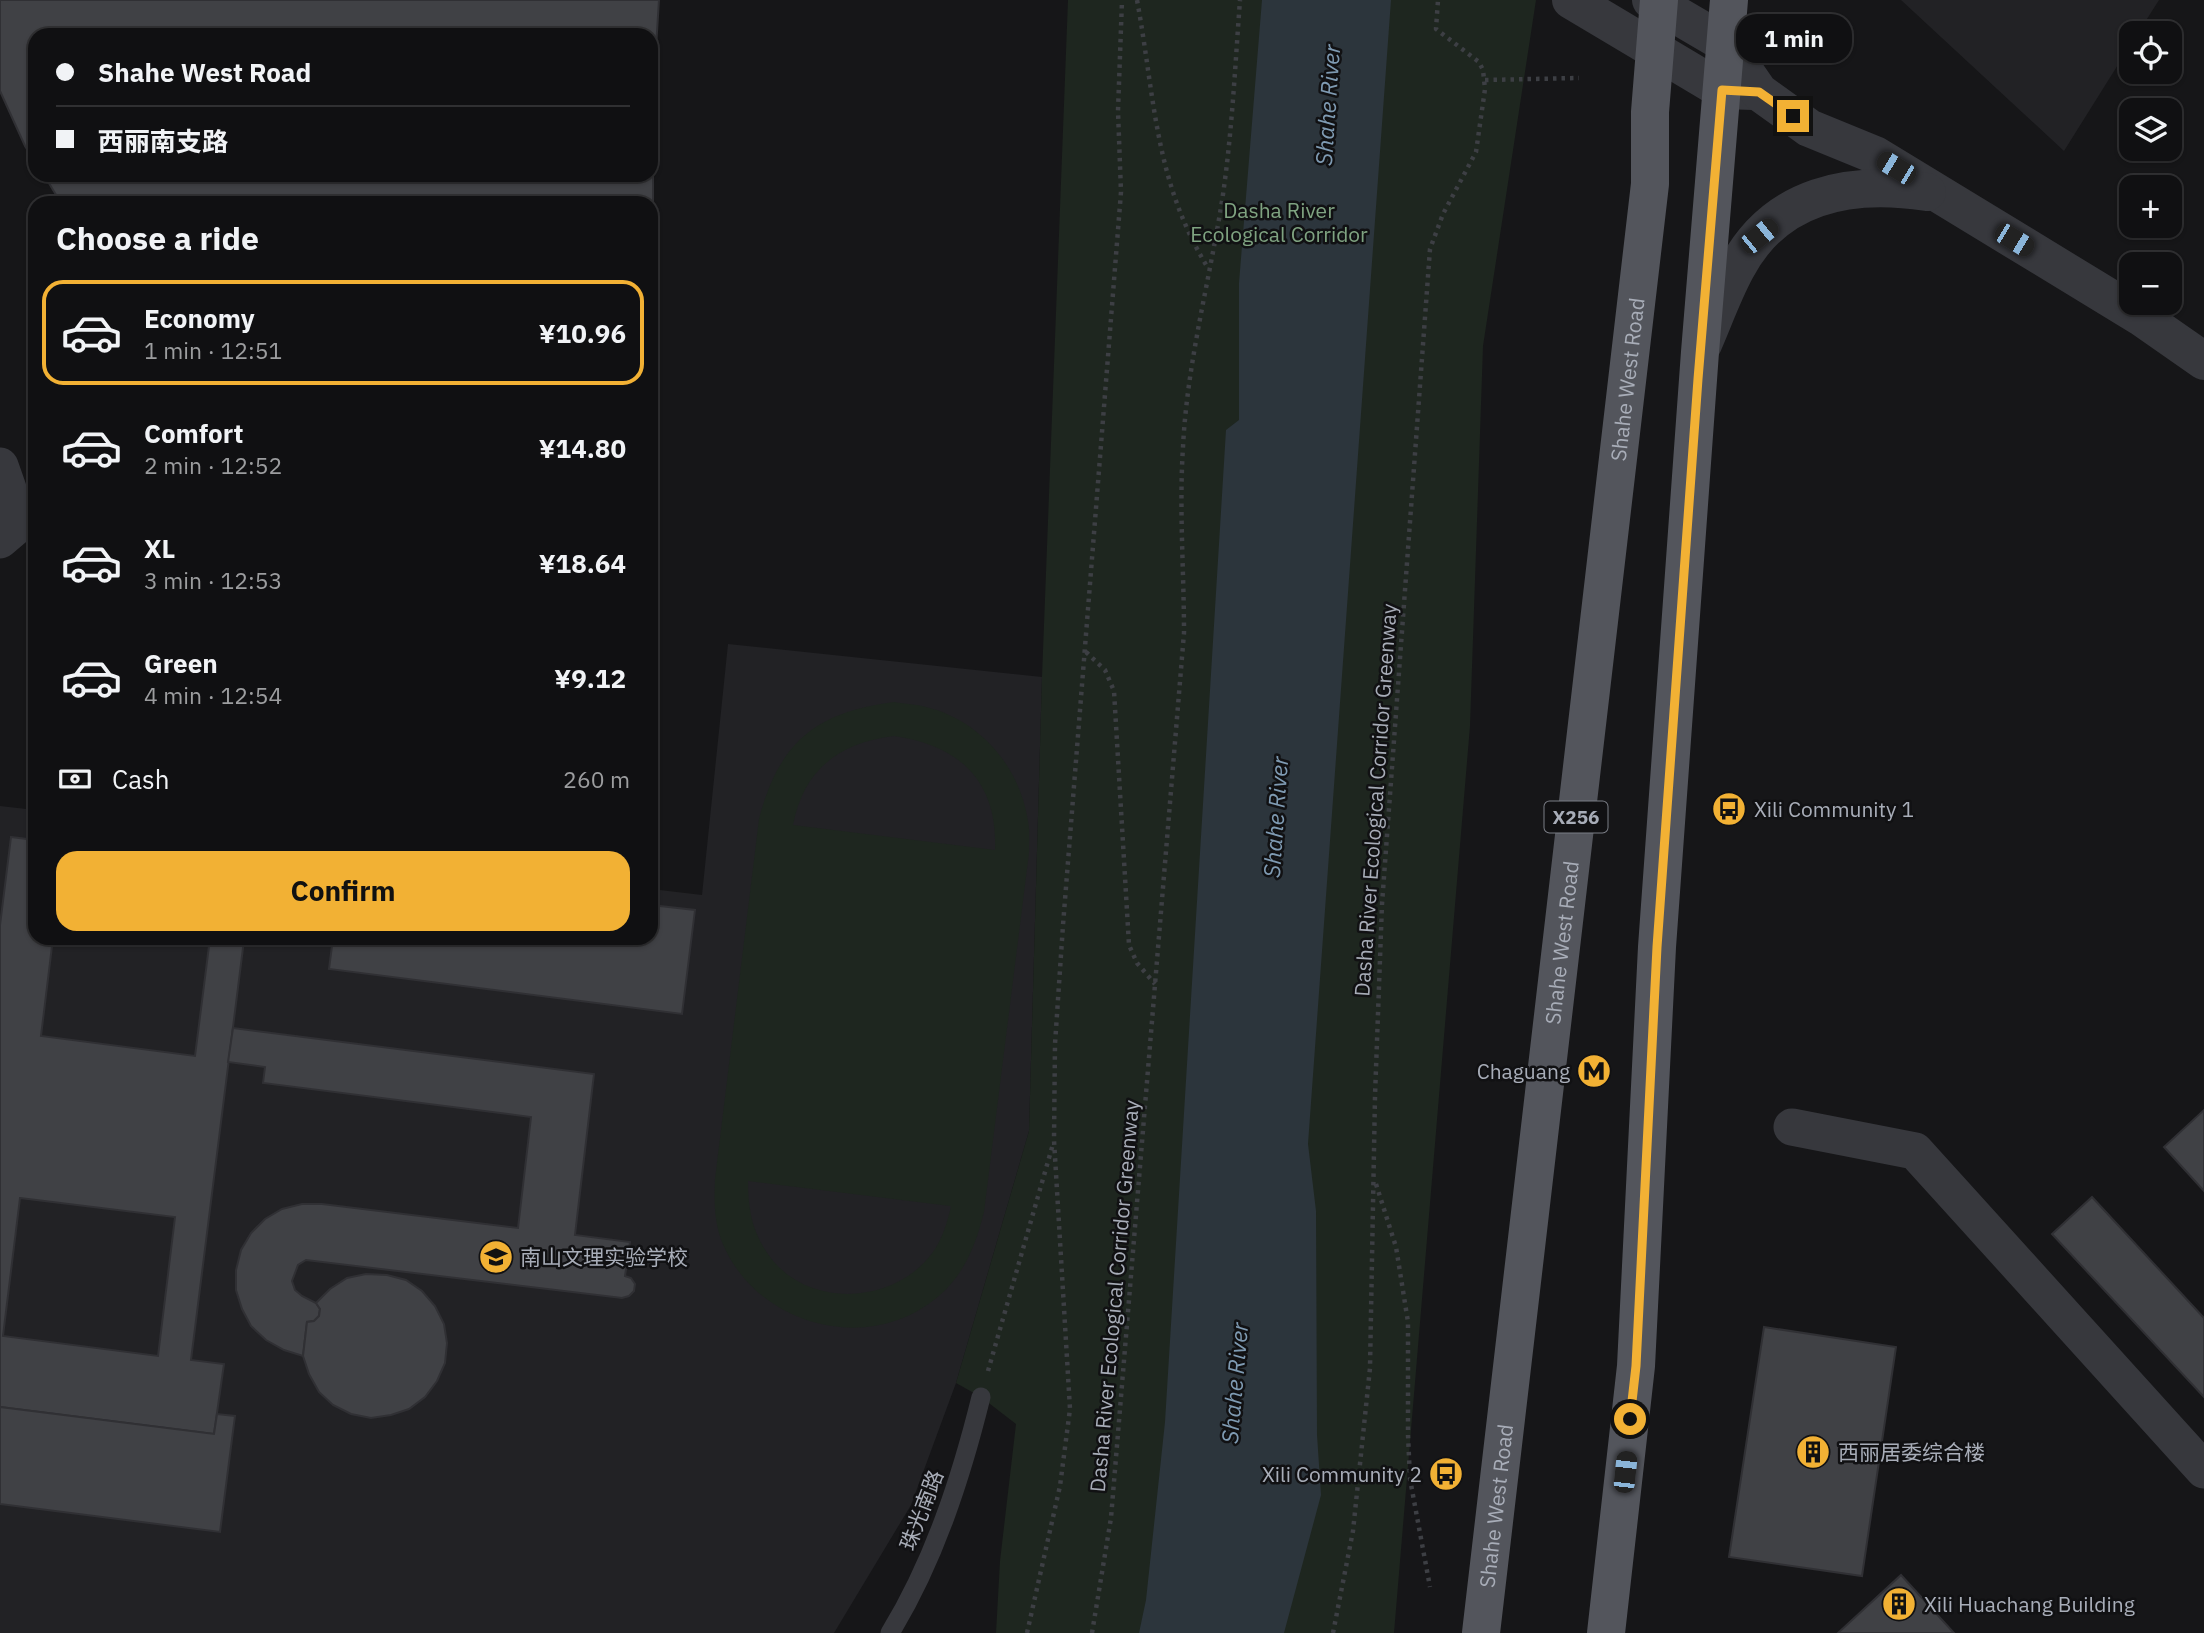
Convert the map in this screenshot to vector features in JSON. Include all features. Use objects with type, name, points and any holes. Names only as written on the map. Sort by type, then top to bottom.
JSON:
[{"type":"main road","points":[[1606,1633],[1636,1366],[1657,947],[1700,352],[1741,91],[1726,44],[1729,0]]},
{"type":"main road","name":"Shahe West Road","points":[[1480,1633],[1650,184],[1650,112],[1656,51],[1657,2]]},
{"type":"street","points":[[1570,0],[1656,51],[1741,91],[1809,128],[1875,155],[2141,317],[2204,360]]},
{"type":"street","points":[[1657,2],[1726,44]]},
{"type":"street","points":[[1700,352],[1736,268],[1759,236],[1789,212],[1820,196],[1854,188],[1892,187],[1938,194]]},
{"type":"street","points":[[0,467],[20,523],[0,540]]},
{"type":"street","points":[[1792,1127],[1915,1151],[2204,1470]]},
{"type":"lane","name":"珠光南路","points":[[890,1633],[921,1574],[939,1530],[970,1440],[981,1397]]},
{"type":"path","points":[[1027,1633],[1060,1486],[1070,1409],[1054,1140],[1055,1044],[1121,192],[1118,111],[1122,0]]},
{"type":"path","points":[[1137,0],[1160,151],[1191,240],[1209,268]]},
{"type":"path","name":"Dasha River Ecological Corridor Greenway","points":[[1092,1633],[1111,1518],[1184,633],[1182,447],[1188,392],[1222,200],[1240,0]]},
{"type":"path","points":[[1438,0],[1436,29],[1479,62],[1485,80],[1579,78]]},
{"type":"path","name":"Dasha River Ecological Corridor Greenway","points":[[1333,1633],[1353,1531],[1364,1446],[1371,1342],[1382,904],[1430,249],[1443,214],[1476,152],[1485,80]]},
{"type":"path","points":[[1086,652],[1105,670],[1114,691],[1129,945],[1137,962],[1155,984]]},
{"type":"path","points":[[981,1397],[1054,1140]]},
{"type":"path","points":[[1374,1179],[1396,1247],[1403,1287],[1409,1356],[1410,1479],[1430,1587]]},
{"type":"shaded area","points":[[1901,0],[2159,0],[2146,21],[2119,21],[2119,63],[2064,151]]},
{"type":"shaded area","name":"南山文理实验学校","points":[[728,644],[1042,677],[1029,1131],[956,1383],[911,1505],[834,1633],[0,1633],[0,806],[28,809],[28,945],[658,945],[658,890],[702,895]]},
{"type":"green space","name":"Dasha River Ecological Corridor","points":[[1068,0],[1536,0],[1483,346],[1470,726],[1394,1633],[996,1633],[1000,1561],[1016,1424],[981,1397],[956,1383],[1029,1131],[1042,677]]},
{"type":"green space","points":[[894,702],[922,706],[946,713],[980,735],[1006,765],[1024,801],[1029,853],[984,1212],[973,1247],[963,1268],[949,1286],[912,1314],[881,1325],[849,1328],[818,1323],[787,1312],[761,1294],[738,1271],[719,1234],[715,1179],[759,819],[767,792],[790,751],[805,735],[822,723],[867,707]],"holes":[[[894,736],[938,748],[956,758],[970,771],[982,786],[990,805],[995,850],[793,825],[806,788],[827,762],[857,745]],[[748,1181],[950,1206],[951,1207],[936,1247],[916,1270],[895,1283],[872,1291],[847,1294],[823,1291],[800,1283],[780,1268],[764,1248],[751,1216]]]},
{"type":"water","name":"Shahe River","points":[[1262,0],[1391,0],[1308,1144],[1316,1211],[1317,1435],[1321,1495],[1284,1633],[1139,1633],[1146,1600],[1165,1422],[1226,430],[1239,420],[1239,283]]},
{"type":"building","points":[[0,0],[659,0],[657,28],[28,28],[28,151],[0,91]]},
{"type":"building","points":[[48,182],[653,182],[653,196],[57,196]]},
{"type":"building","points":[[11,837],[28,839],[28,945],[52,945],[41,1036],[195,1056],[209,945],[243,945],[191,1360],[224,1364],[214,1434],[0,1407],[0,925]],"holes":[[[20,1198],[175,1217],[158,1356],[3,1336]]]},
{"type":"building","points":[[658,906],[695,910],[682,1014],[329,969],[332,945],[658,945]]},
{"type":"building","points":[[233,1028],[594,1074],[575,1235],[630,1242],[625,1276],[631,1278],[635,1284],[634,1291],[622,1298],[306,1260],[298,1265],[292,1281],[295,1290],[316,1303],[320,1309],[319,1316],[314,1321],[307,1322],[303,1356],[266,1340],[251,1326],[236,1290],[236,1270],[241,1250],[251,1233],[265,1219],[282,1209],[302,1204],[322,1204],[518,1228],[531,1117],[263,1083],[265,1067],[228,1062]]},
{"type":"building","points":[[2204,1110],[2204,1191],[2164,1147]]},
{"type":"building","points":[[2092,1197],[2204,1318],[2204,1397],[2052,1234]]},
{"type":"building","points":[[366,1274],[387,1275],[406,1280],[422,1291],[435,1306],[444,1324],[447,1343],[445,1363],[437,1381],[425,1397],[409,1409],[371,1418],[351,1414],[333,1405],[319,1392],[303,1356],[307,1322],[314,1321],[319,1316],[320,1309],[316,1303],[330,1289],[347,1278]]},
{"type":"building","name":"西丽居委综合楼","points":[[1764,1327],[1896,1347],[1862,1576],[1729,1557]]},
{"type":"building","points":[[0,1407],[214,1434],[217,1414],[235,1416],[220,1532],[0,1504]]},
{"type":"building","name":"Xili Huachang Building","points":[[1901,1575],[1954,1633],[1838,1633]]},
{"type":"place","name":"Xili Community 1","points":[[1729,809]]},
{"type":"place","name":"Chaguang","points":[[1594,1071]]},
{"type":"place","name":"南山文理实验学校","points":[[496,1257]]},
{"type":"place","name":"西丽居委综合楼","points":[[1813,1452]]},
{"type":"place","name":"Xili Community 2","points":[[1446,1474]]},
{"type":"place","name":"Xili Huachang Building","points":[[1899,1604]]},
{"type":"route","points":[[1630,1419],[1636,1366],[1657,947],[1722,90],[1759,92],[1793,116]]}]
